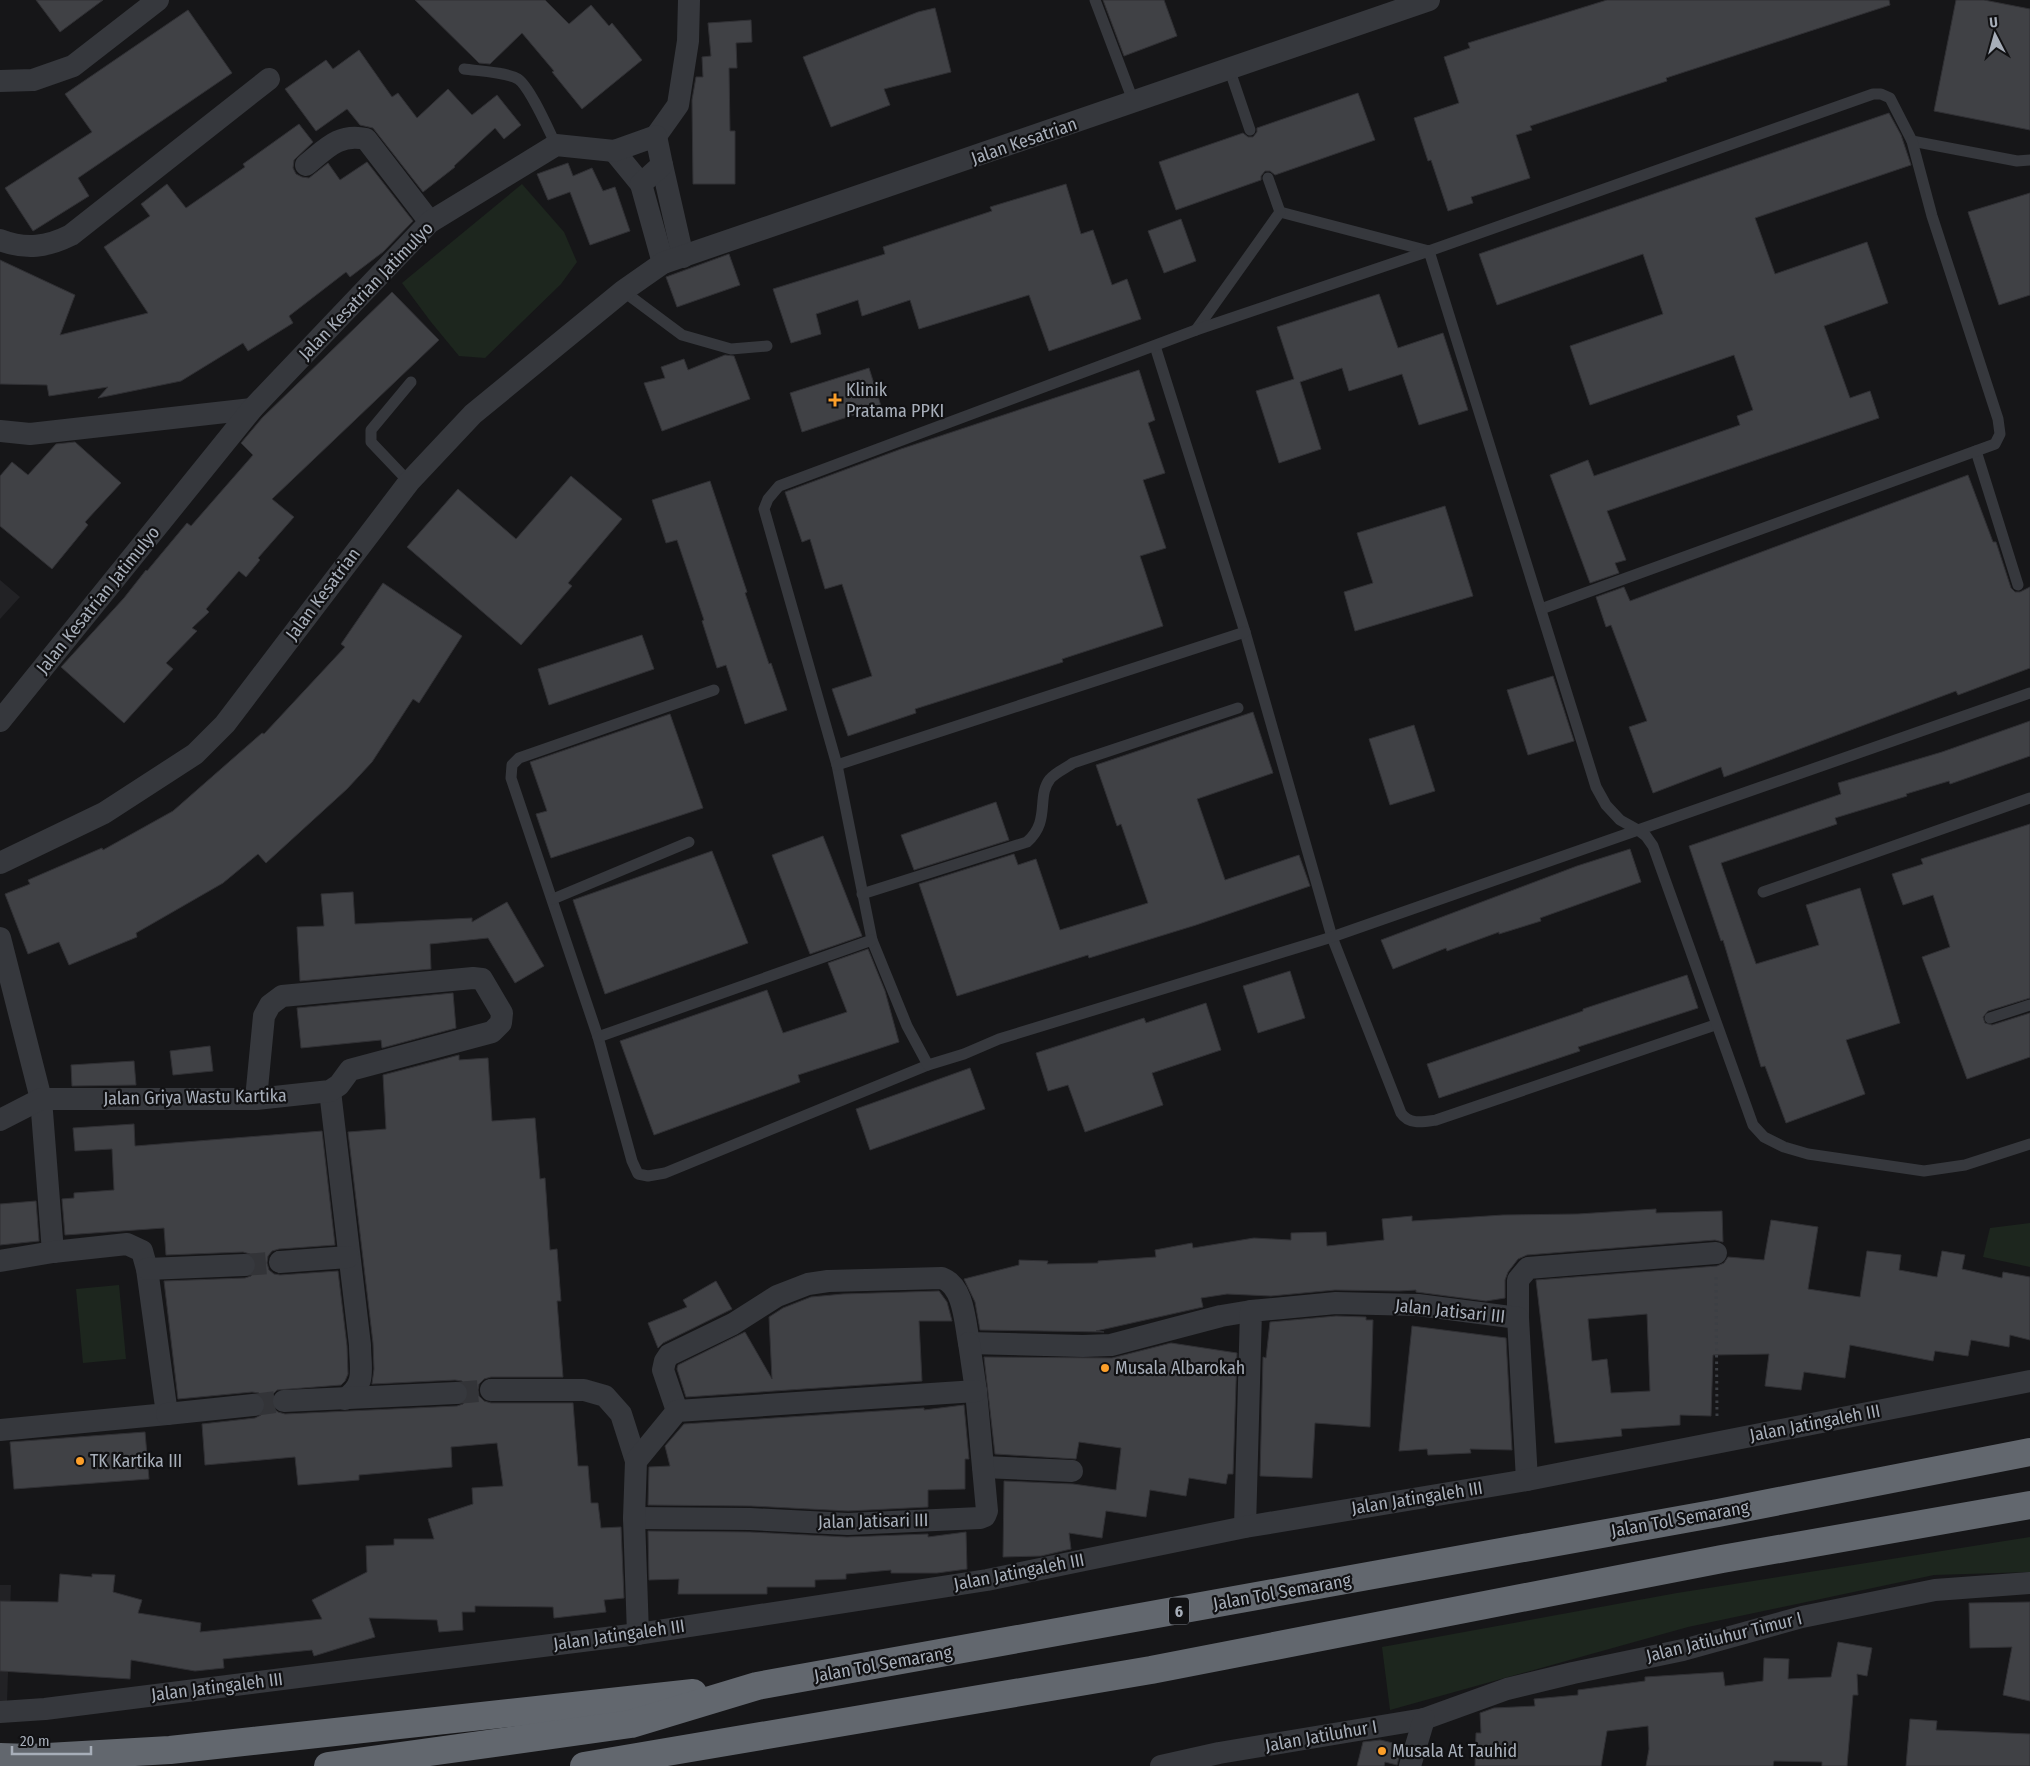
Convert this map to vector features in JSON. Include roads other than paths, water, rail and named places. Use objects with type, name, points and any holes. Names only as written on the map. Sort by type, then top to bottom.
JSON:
[{"type":"highway","name":"Jalan Tol Semarang","points":[[328,1766],[631,1724],[758,1686],[1698,1516],[2030,1452]]},
{"type":"highway","points":[[584,1766],[1151,1670],[1722,1559],[2030,1506]]},
{"type":"highway","points":[[0,1758],[170,1750],[758,1686]]},
{"type":"street","points":[[0,81],[33,80],[73,66],[158,0]]},
{"type":"street","points":[[556,145],[614,151],[656,136],[678,105],[688,41],[689,0]]},
{"type":"street","name":"Jalan Kesatrian","points":[[0,863],[104,812],[195,754],[225,724],[409,482],[473,414],[624,291],[673,260],[1134,103],[1387,7],[1429,0]]},
{"type":"street","points":[[0,240],[32,247],[54,244],[72,235],[270,79]]},
{"type":"street","points":[[306,165],[336,140],[354,136],[366,139],[430,222]]},
{"type":"street","points":[[656,136],[662,165],[673,260]]},
{"type":"street","name":"Jalan Kesatrian Jatimulyo","points":[[0,721],[252,409],[430,222],[556,145]]},
{"type":"street","points":[[614,151],[641,184],[673,260]]},
{"type":"street","points":[[641,184],[662,165]]},
{"type":"street","points":[[0,431],[30,434],[252,409]]},
{"type":"street","points":[[0,938],[41,1099],[53,1252]]},
{"type":"street","points":[[256,1099],[264,1016],[270,1005],[282,996],[473,978],[482,979],[502,1013],[501,1023],[492,1032],[350,1070],[339,1085],[330,1091],[348,1257],[360,1345],[361,1380],[357,1390],[345,1399]]},
{"type":"street","name":"Jalan Griya Wastu Kartika","points":[[0,1120],[41,1099],[256,1099],[330,1091]]},
{"type":"street","points":[[0,1261],[53,1252],[127,1244],[142,1251],[167,1414]]},
{"type":"street","points":[[1518,1318],[1518,1280],[1528,1268],[1716,1253]]},
{"type":"street","points":[[280,1262],[348,1257]]},
{"type":"street","points":[[146,1268],[244,1265]]},
{"type":"street","name":"Jalan Jatisari III","points":[[634,1518],[750,1519],[848,1524],[980,1518],[985,1516],[987,1511],[976,1391],[969,1343],[961,1301],[950,1280],[942,1278],[828,1281],[808,1284],[777,1296],[732,1324],[669,1355],[663,1370],[677,1411]]},
{"type":"street","name":"Jalan Jatisari III","points":[[969,1343],[1083,1346],[1111,1344],[1221,1316],[1251,1311],[1336,1303],[1418,1305],[1518,1318],[1527,1480]]},
{"type":"street","points":[[1245,1527],[1251,1311]]},
{"type":"street","name":"Jalan Jatingaleh III","points":[[0,1712],[45,1709],[638,1634],[987,1580],[1245,1527],[1527,1480],[2030,1381]]},
{"type":"street","points":[[491,1390],[584,1390],[605,1396],[621,1414],[636,1461],[634,1518],[638,1634]]},
{"type":"street","points":[[636,1461],[677,1411],[976,1391]]},
{"type":"street","points":[[284,1401],[456,1393]]},
{"type":"street","points":[[0,1430],[253,1405]]},
{"type":"street","points":[[983,1467],[1072,1471]]},
{"type":"street","name":"Jalan Jatiluhur Timur I","points":[[1424,1719],[1507,1689],[1683,1650],[1802,1617],[1936,1590],[2030,1583]]},
{"type":"street","points":[[1410,1766],[1424,1719]]},
{"type":"street","name":"Jalan Jatiluhur I","points":[[1161,1766],[1218,1760],[1424,1719]]},
{"type":"lane","points":[[1095,0],[1134,103]]},
{"type":"lane","points":[[1229,68],[1250,130]]},
{"type":"lane","points":[[464,69],[508,76],[519,80],[540,113],[556,145]]},
{"type":"lane","points":[[928,1065],[907,1026],[872,940],[836,765],[767,524],[764,509],[768,499],[779,486],[1196,330],[1429,251],[1873,94],[1881,94],[1890,98],[1912,141],[1932,216],[1998,419],[2000,434],[1994,444],[1541,609]]},
{"type":"lane","points":[[1912,141],[2017,161],[2030,160]]},
{"type":"lane","points":[[1268,178],[1280,212]]},
{"type":"lane","points":[[1280,212],[1429,251]]},
{"type":"lane","points":[[1196,330],[1280,212]]},
{"type":"lane","points":[[1429,251],[1596,787],[1606,805],[1620,820],[1646,836],[1653,846],[1753,1125],[1764,1137],[1784,1147],[1808,1154],[1924,1171],[1965,1165],[2030,1144]]},
{"type":"lane","points":[[624,291],[682,334],[731,349],[767,346]]},
{"type":"lane","points":[[1155,346],[1245,632],[1332,937],[1405,1119],[1417,1122],[1436,1120],[1716,1025]]},
{"type":"lane","points":[[409,482],[371,442],[371,430],[411,382]]},
{"type":"lane","points":[[1976,451],[2018,585]]},
{"type":"lane","points":[[836,765],[1245,632]]},
{"type":"lane","points":[[714,690],[519,758],[512,765],[511,778],[598,1037],[632,1161],[638,1174],[648,1176],[665,1173],[928,1065],[964,1054],[999,1039],[1332,937],[2030,693]]},
{"type":"lane","points":[[862,894],[1028,842],[1035,835],[1039,827],[1049,780],[1059,772],[1073,764],[1238,708]]},
{"type":"lane","points":[[1763,892],[2030,798]]},
{"type":"lane","points":[[553,899],[689,842]]},
{"type":"lane","points":[[598,1037],[872,940]]},
{"type":"lane","points":[[1990,1018],[2030,1005]]},
{"type":"tunnel","points":[[244,1265],[280,1262]]},
{"type":"tunnel","points":[[456,1393],[491,1390]]},
{"type":"tunnel","points":[[253,1405],[284,1401]]},
{"type":"place","name":"Klinik Pratama PPKI","points":[[835,400]]},
{"type":"place","name":"Musala Albarokah","points":[[1105,1368]]},
{"type":"place","name":"TK Kartika III","points":[[80,1461]]},
{"type":"place","name":"Musala At Tauhid","points":[[1382,1751]]}]
